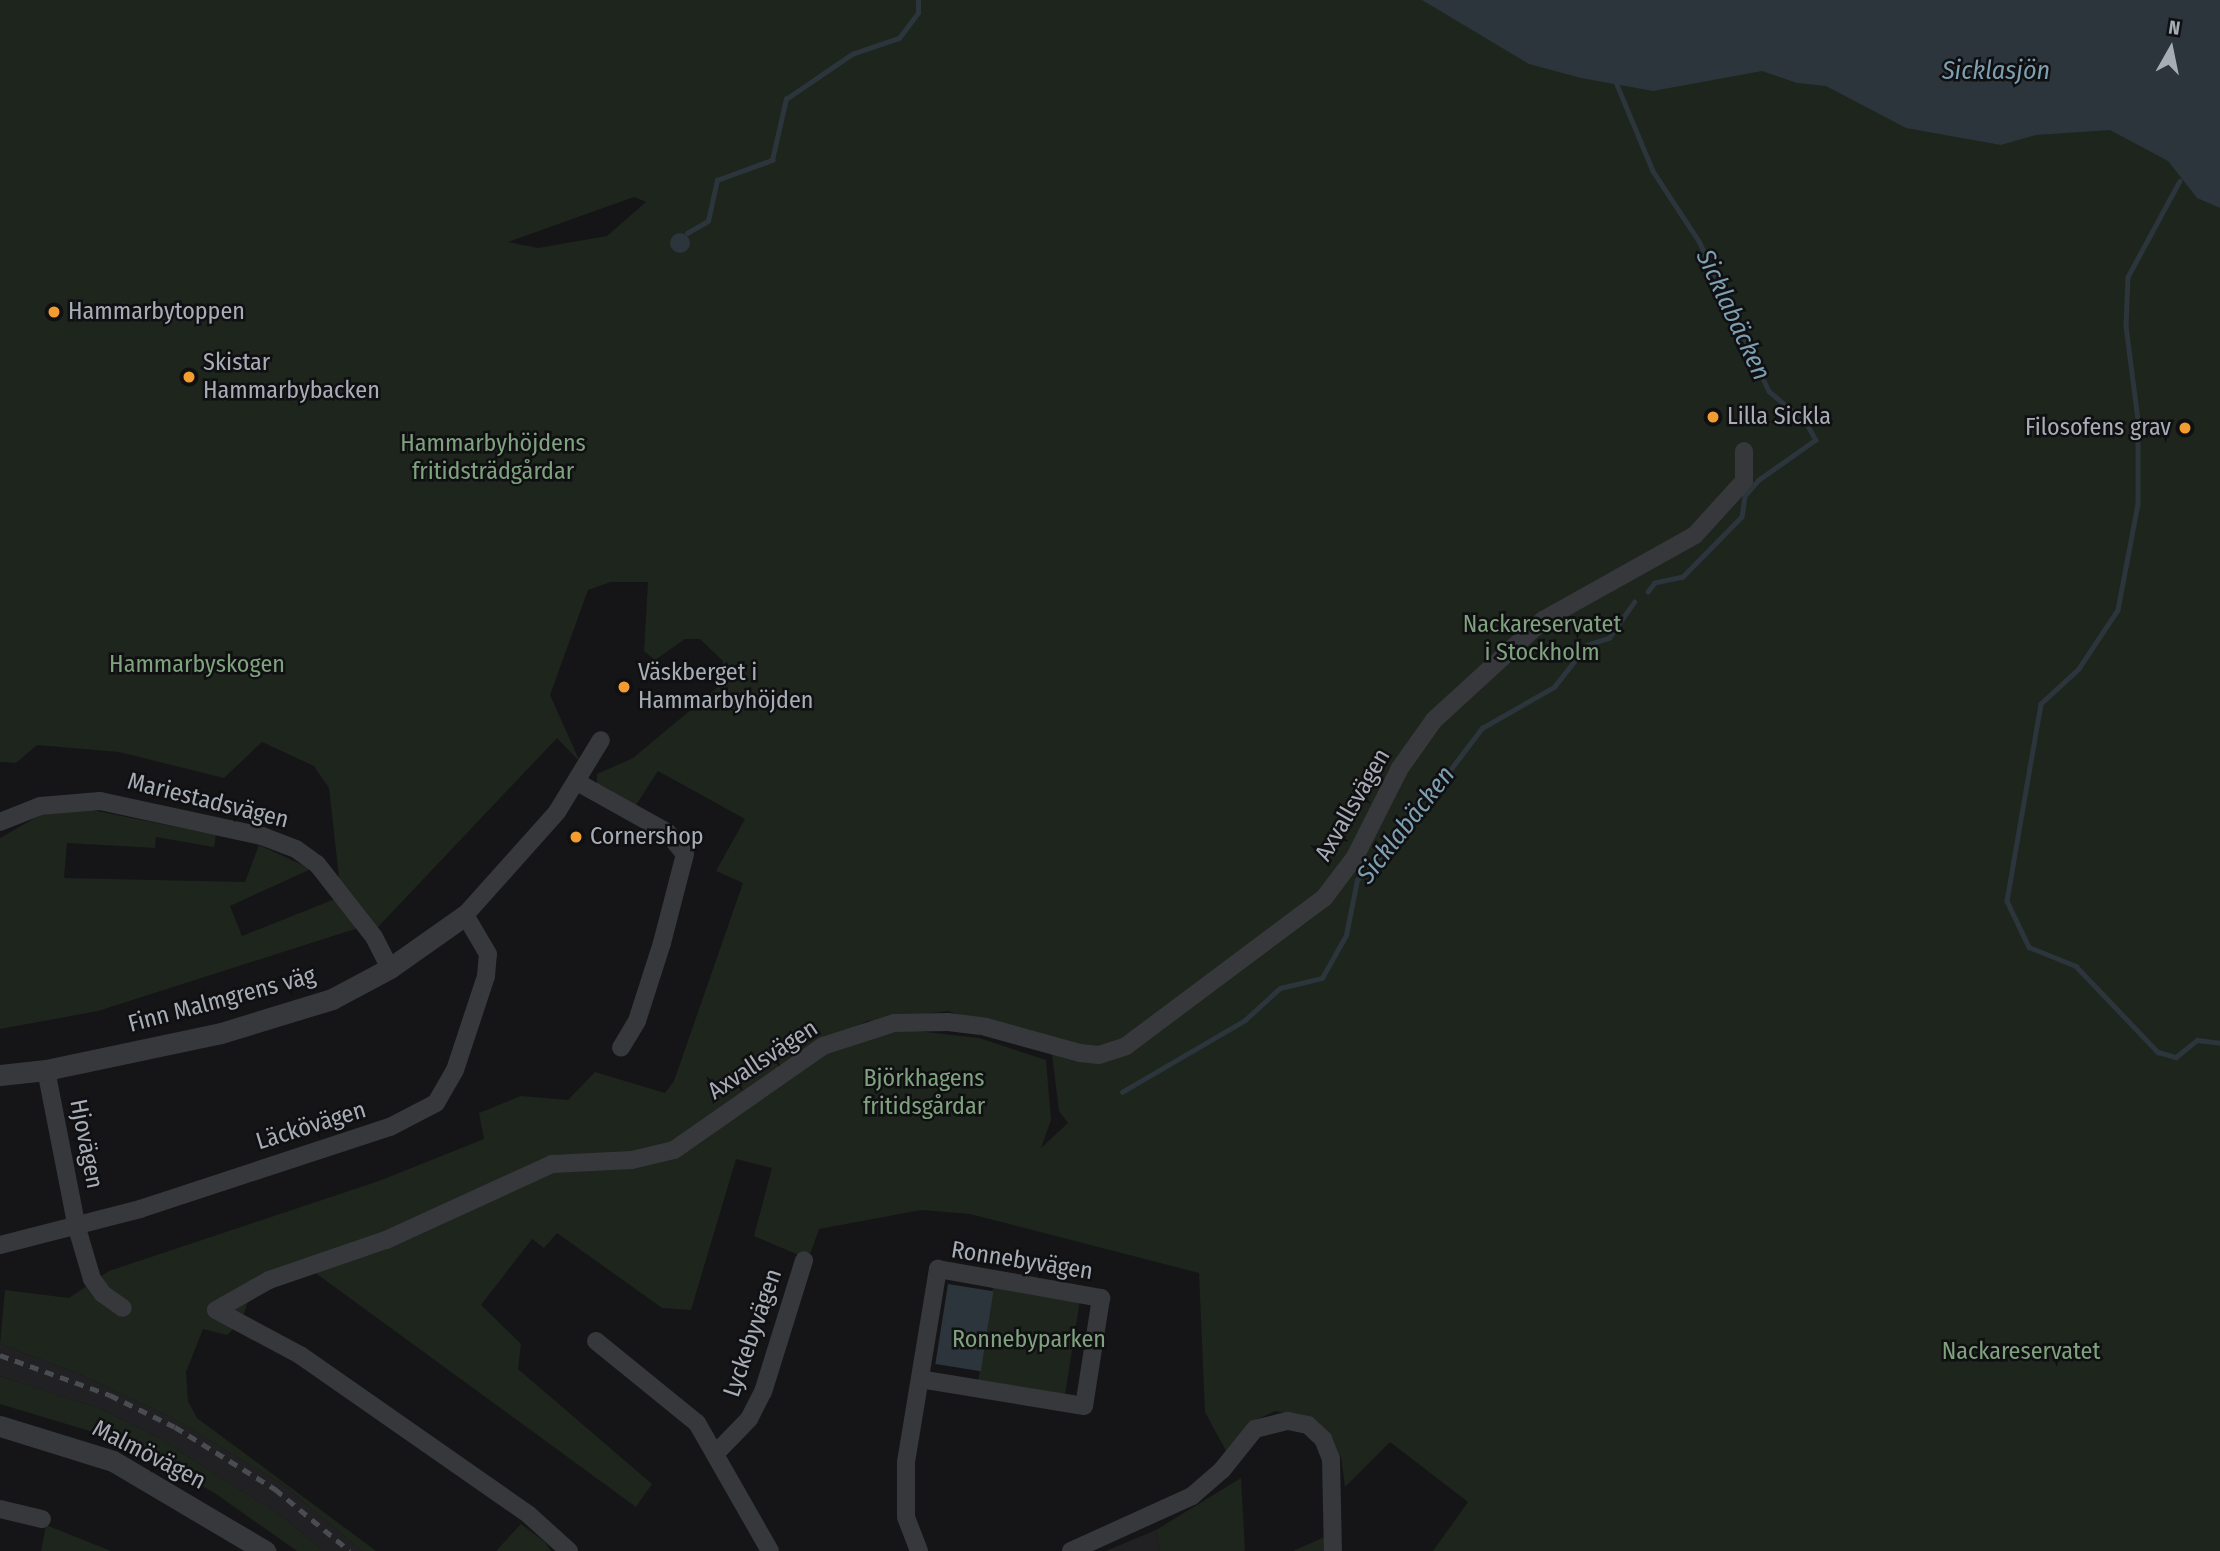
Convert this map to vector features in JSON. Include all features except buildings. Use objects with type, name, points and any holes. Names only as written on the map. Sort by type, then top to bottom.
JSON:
[{"type":"street","name":"Axvallsvägen","points":[[569,1551],[529,1515],[300,1356],[216,1310],[269,1280],[386,1240],[552,1164],[632,1160],[674,1150],[823,1046],[894,1023],[948,1022],[986,1027],[1080,1054],[1099,1055],[1126,1046],[1324,898],[1354,857],[1400,768],[1434,720],[1543,620],[1695,535],[1744,481],[1744,451]]},
{"type":"street","name":"Finn Malmgrens väg","points":[[0,1075],[46,1070],[221,1033],[332,999],[390,968],[465,915],[524,853],[577,782],[601,740]]},
{"type":"street","points":[[577,782],[667,832],[685,854],[658,956],[637,1021],[621,1048]]},
{"type":"street","name":"Mariestadsvägen","points":[[0,822],[40,806],[100,801],[262,836],[296,849],[317,864],[358,917],[390,968]]},
{"type":"street","name":"Läckövägen","points":[[0,1245],[77,1228],[390,1127],[436,1104],[455,1070],[486,976],[488,954],[465,915]]},
{"type":"street","name":"Hjovägen","points":[[46,1070],[77,1228]]},
{"type":"street","points":[[77,1228],[92,1279],[103,1294],[122,1308]]},
{"type":"street","name":"Lyckebyvägen","points":[[717,1452],[749,1419],[763,1392],[804,1260]]},
{"type":"street","name":"Ronnebyvägen","points":[[919,1551],[906,1517],[906,1462],[937,1269],[1101,1298],[1084,1406],[920,1379]]},
{"type":"street","points":[[596,1341],[697,1423],[717,1452],[771,1551]]},
{"type":"street","points":[[1071,1551],[1192,1496],[1222,1470],[1255,1429],[1288,1420],[1308,1425],[1323,1439],[1331,1460],[1333,1551]]},
{"type":"street","name":"Malmövägen","points":[[0,1426],[113,1461],[265,1551]]},
{"type":"street","points":[[0,1509],[42,1519]]},
{"type":"shaded area","points":[[0,1344],[77,1373],[173,1418],[285,1486],[362,1551],[323,1551],[286,1519],[159,1438],[101,1409],[0,1376]]},
{"type":"shaded area","points":[[1156,1530],[1160,1551],[1106,1551]]},
{"type":"green space","name":"Nackareservatet i Stockholm","points":[[0,0],[2220,0],[2220,1551],[1433,1551],[1468,1502],[1390,1442],[1345,1487],[1341,1457],[1307,1418],[1275,1411],[1252,1422],[1226,1451],[1205,1412],[1199,1273],[970,1214],[921,1210],[819,1229],[811,1252],[801,1256],[754,1236],[772,1168],[736,1159],[691,1310],[662,1308],[557,1233],[544,1248],[532,1239],[481,1305],[521,1344],[518,1369],[652,1484],[636,1507],[310,1269],[267,1286],[248,1301],[241,1322],[227,1335],[203,1329],[186,1372],[188,1401],[197,1418],[376,1551],[362,1551],[285,1486],[173,1418],[77,1373],[0,1344],[5,1290],[69,1298],[109,1271],[379,1181],[484,1139],[479,1113],[521,1096],[568,1100],[595,1072],[665,1093],[674,1081],[743,883],[716,871],[745,819],[658,771],[634,808],[597,788],[597,774],[633,758],[723,683],[723,661],[700,639],[685,639],[655,660],[644,651],[648,582],[611,582],[588,590],[550,695],[580,762],[557,738],[377,928],[340,886],[329,788],[314,766],[262,742],[224,778],[119,752],[37,745],[16,763],[0,762]],"holes":[[[634,197],[646,202],[607,236],[538,248],[508,242]],[[948,1011],[1051,1046],[1059,1111],[1068,1123],[1041,1148],[1051,1120],[1046,1060],[979,1038],[908,1030],[812,1047],[867,1021]]]},
{"type":"green space","points":[[92,810],[216,835],[214,847],[156,837],[155,848],[67,843],[64,878],[245,882],[259,845],[311,869],[230,906],[242,936],[335,899],[358,928],[98,1011],[0,1029],[0,838],[40,815]]},
{"type":"green space","name":"Ronnebyparken","points":[[993,1287],[1080,1301],[1065,1395],[978,1381]]},
{"type":"green space","points":[[0,1376],[101,1409],[159,1438],[286,1519],[323,1551],[297,1551],[216,1494],[126,1442],[0,1404]]},
{"type":"green space","points":[[1241,1478],[1245,1551],[1160,1551],[1156,1530]]},
{"type":"green space","points":[[521,1524],[545,1542],[551,1551],[496,1551]]},
{"type":"green space","points":[[46,1525],[111,1551],[41,1551]]},
{"type":"green space","points":[[1327,1536],[1324,1551],[1293,1551]]},
{"type":"water","name":"Sicklasjön","points":[[1422,0],[2220,0],[2220,208],[2197,198],[2168,161],[2110,130],[2036,135],[2001,145],[1906,128],[1826,86],[1797,83],[1762,71],[1653,91],[1581,78],[1529,64]]},
{"type":"water","points":[[676,233],[684,233],[690,243],[684,253],[676,253],[670,247],[670,239]]},
{"type":"water","points":[[948,1284],[993,1291],[981,1371],[935,1364]]},
{"type":"waterway","points":[[687,233],[708,221],[717,180],[772,160],[786,99],[852,54],[899,38],[918,13],[918,0]]},
{"type":"waterway","name":"Sicklabäcken","points":[[1616,82],[1653,171],[1699,241],[1769,391],[1807,424],[1816,440],[1759,480],[1745,496],[1742,517],[1683,577],[1655,583],[1648,592]]},
{"type":"waterway","points":[[2180,181],[2128,277],[2126,326],[2138,420],[2138,504],[2118,610],[2079,669],[2041,704],[2007,901],[2029,947],[2076,966],[2158,1052],[2176,1057],[2197,1040],[2220,1043]]},
{"type":"waterway","name":"Sicklabäcken","points":[[1122,1092],[1245,1020],[1280,988],[1322,978],[1346,935],[1357,880],[1393,844],[1418,802],[1441,782],[1482,728],[1554,687],[1587,645],[1609,638],[1634,602]]},
{"type":"railway","points":[[0,1355],[110,1395],[175,1427],[275,1489],[350,1551]]},
{"type":"place","name":"Hammarbytoppen","points":[[54,312]]},
{"type":"place","name":"Skistar Hammarbybacken","points":[[189,377]]},
{"type":"place","name":"Lilla Sickla","points":[[1713,417]]},
{"type":"place","name":"Filosofens grav","points":[[2185,428]]},
{"type":"place","name":"Väskberget i Hammarbyhöjden","points":[[624,687]]},
{"type":"place","name":"Cornershop","points":[[576,837]]},
{"type":"park label","name":"Hammarbyhöjdens fritidsträdgårdar","points":[[493,458]]},
{"type":"park label","name":"Hammarbyskogen","points":[[197,665]]},
{"type":"park label","name":"Björkhagens fritidsgårdar","points":[[924,1093]]},
{"type":"park label","name":"Nackareservatet","points":[[2021,1352]]}]
